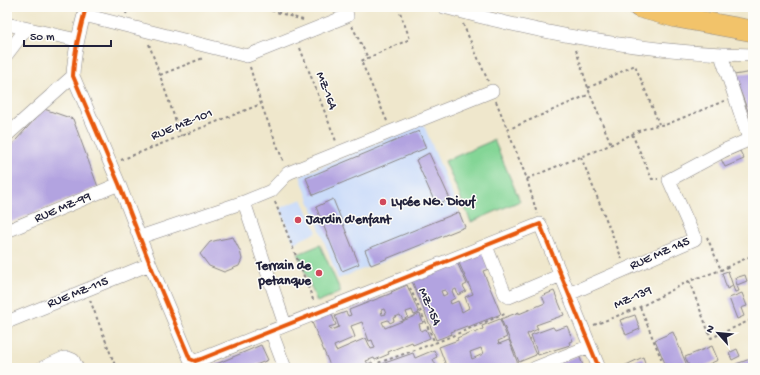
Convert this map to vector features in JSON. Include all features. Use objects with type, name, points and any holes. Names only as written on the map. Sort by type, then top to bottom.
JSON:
[{"type":"highway","points":[[639,7],[676,17],[753,31]]},
{"type":"street","points":[[450,9],[572,37],[660,50],[753,55]]},
{"type":"street","points":[[346,11],[323,26],[247,56],[144,31],[85,11],[77,40],[73,76],[119,184],[150,264],[190,359],[195,361],[540,224],[599,368]]},
{"type":"street","points":[[7,24],[77,40]]},
{"type":"street","points":[[7,54],[26,29]]},
{"type":"street","points":[[669,180],[751,138],[734,96],[721,54]]},
{"type":"street","points":[[7,135],[73,76]]},
{"type":"street","points":[[140,237],[244,202],[271,191],[288,173],[492,90]]},
{"type":"street","name":"RUE MZ 145","points":[[569,294],[695,239],[669,180]]},
{"type":"street","name":"RUE MZ-99","points":[[7,231],[119,184]]},
{"type":"street","points":[[244,202],[285,325]]},
{"type":"street","points":[[486,246],[505,294],[509,297],[561,275]]},
{"type":"street","name":"RUE MZ-115","points":[[7,322],[150,264]]},
{"type":"street","points":[[271,331],[285,368]]},
{"type":"street","points":[[535,368],[590,346]]},
{"type":"street","points":[[42,368],[64,358],[73,360],[76,368]]},
{"type":"path","points":[[260,7],[323,26]]},
{"type":"path","points":[[391,131],[361,61],[410,39],[398,7]]},
{"type":"path","points":[[450,9],[492,90],[527,179],[540,224]]},
{"type":"path","points":[[346,11],[368,58]]},
{"type":"path","points":[[144,31],[181,136]]},
{"type":"path","points":[[572,37],[590,94],[612,144]]},
{"type":"path","points":[[160,75],[223,50]]},
{"type":"path","points":[[247,56],[261,104],[288,173]]},
{"type":"path","points":[[588,88],[635,65],[659,124]]},
{"type":"path","points":[[507,130],[590,94]]},
{"type":"path","points":[[527,179],[612,144],[632,134],[659,124],[665,125],[734,96]]},
{"type":"path","points":[[632,134],[652,178],[669,180]]},
{"type":"path","points":[[580,157],[626,269]]},
{"type":"path","points":[[271,191],[318,312]]},
{"type":"path","points":[[707,236],[721,270]]},
{"type":"path","points":[[689,281],[711,338],[753,319]]},
{"type":"path","points":[[86,290],[116,368]]},
{"type":"path","points":[[640,306],[665,368]]},
{"type":"path","points":[[380,368],[378,363],[435,343],[507,313]]},
{"type":"shaded area","name":"Lycée NG. Diouf","points":[[423,123],[466,228],[338,279],[300,176]]},
{"type":"shaded area","name":"Jardin d'enfant","points":[[302,199],[317,232],[294,243],[280,208]]},
{"type":"green space","points":[[494,140],[520,201],[471,222],[445,161]]},
{"type":"green space","name":"Terrain de petanque","points":[[320,245],[341,292],[317,302],[298,254]]},
{"type":"building","points":[[753,72],[753,124],[734,75]]},
{"type":"building","points":[[44,109],[73,119],[98,187],[9,223],[7,220],[7,150]]},
{"type":"building","points":[[419,131],[426,148],[313,195],[306,178]]},
{"type":"building","points":[[740,151],[744,159],[725,167],[721,159]]},
{"type":"building","points":[[429,153],[450,199],[436,205],[416,160]]},
{"type":"building","points":[[333,199],[359,264],[342,271],[316,207]]},
{"type":"building","points":[[459,212],[465,227],[371,265],[365,250]]},
{"type":"building","points":[[233,237],[242,259],[239,266],[224,272],[209,266],[200,254],[210,242]]},
{"type":"building","points":[[483,252],[489,269],[483,271],[501,314],[451,332],[452,334],[436,340],[412,281],[456,260],[467,284],[463,286],[466,291],[458,295],[456,289],[452,291],[455,298],[450,301],[451,304],[458,301],[462,312],[469,308],[465,297],[473,294],[459,263]],"holes":[[[445,290],[447,294],[443,296],[441,291]]]},
{"type":"building","points":[[728,271],[733,286],[727,289],[722,273]]},
{"type":"building","points":[[745,275],[747,281],[737,285],[735,278]]},
{"type":"building","points":[[407,285],[419,313],[414,315],[412,310],[406,312],[408,317],[403,320],[400,315],[393,318],[394,321],[390,323],[388,320],[382,322],[385,328],[420,314],[423,323],[419,324],[421,331],[426,329],[430,338],[413,345],[412,342],[388,352],[389,354],[375,360],[374,358],[366,361],[368,364],[372,362],[374,368],[331,368],[311,320],[331,312],[336,325],[329,327],[331,330],[339,327],[335,316],[346,312],[348,316],[351,315],[349,310],[392,293],[391,292]],"holes":[[[384,309],[386,314],[382,315],[381,310]],[[362,322],[369,341],[372,340],[375,348],[371,349],[366,338],[336,351],[334,346],[355,337],[351,326]]]},
{"type":"building","points":[[737,286],[739,291],[735,292],[733,287]]},
{"type":"building","points":[[554,291],[564,315],[536,325],[538,329],[527,334],[536,355],[519,362],[501,319],[519,312],[519,314],[545,303],[542,296]]},
{"type":"building","points":[[742,293],[747,306],[741,308],[744,316],[737,319],[729,298]]},
{"type":"building","points":[[635,315],[640,329],[626,335],[620,320]]},
{"type":"building","points":[[500,319],[507,337],[498,341],[499,344],[509,340],[518,364],[509,368],[447,368],[439,347],[458,340],[457,338],[474,331],[475,333],[483,329],[482,326]],"holes":[[[481,348],[483,354],[472,359],[470,352]]]},
{"type":"building","points":[[567,326],[573,341],[569,342],[570,345],[538,355],[531,335],[553,327],[555,330]]},
{"type":"building","points":[[673,332],[688,368],[667,368],[655,340]]},
{"type":"building","points":[[261,345],[268,360],[249,368],[207,368]]},
{"type":"building","points":[[712,346],[718,360],[700,368],[690,368],[685,357]]},
{"type":"building","points":[[737,349],[740,356],[732,360],[729,353]]},
{"type":"building","points":[[434,350],[437,357],[433,359],[437,368],[383,368],[382,364],[413,353],[415,358]]},
{"type":"building","points":[[579,355],[584,368],[555,368],[554,365]]},
{"type":"building","points":[[643,357],[647,368],[625,368],[624,366]]},
{"type":"building","points":[[753,358],[753,368],[738,368],[736,364]]},
{"type":"cycle path","points":[[86,7],[76,50],[73,76],[119,184],[150,264],[190,359],[195,361],[201,359],[540,224],[599,368]]},
{"type":"place","name":"Lycée NG. Diouf","points":[[383,202]]},
{"type":"place","name":"Jardin d'enfant","points":[[298,220]]},
{"type":"place","name":"Terrain de petanque","points":[[319,273]]}]
